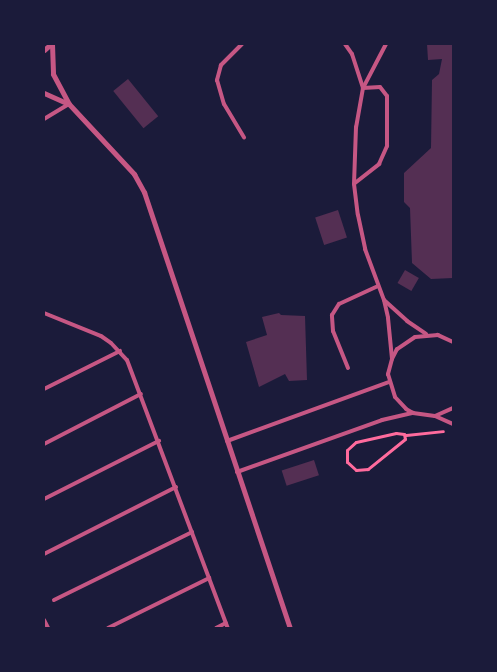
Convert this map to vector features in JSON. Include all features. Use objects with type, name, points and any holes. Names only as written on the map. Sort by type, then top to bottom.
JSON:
[{"type":"street","points":[[44,50],[51,44]]},
{"type":"street","points":[[51,44],[53,74],[69,104],[134,174],[144,192],[290,628]]},
{"type":"street","points":[[44,93],[69,104]]},
{"type":"lane","points":[[242,44],[221,65],[217,80],[224,104],[244,137]]},
{"type":"lane","points":[[345,44],[352,54],[363,88]]},
{"type":"lane","points":[[386,44],[363,88],[355,136],[354,184],[365,249],[384,300],[391,336],[392,359],[389,382],[400,404],[414,413]]},
{"type":"lane","points":[[354,184],[379,164],[387,146],[387,96],[380,87],[363,88]]},
{"type":"lane","points":[[44,119],[69,104]]},
{"type":"lane","points":[[348,368],[333,331],[332,315],[335,309],[345,301],[378,286]]},
{"type":"lane","points":[[384,300],[407,321],[426,334]]},
{"type":"lane","points":[[44,314],[101,336],[120,351],[132,369],[228,628]]},
{"type":"lane","points":[[392,359],[406,342],[426,334],[438,335],[453,342]]},
{"type":"lane","points":[[44,389],[120,351]]},
{"type":"lane","points":[[227,441],[389,382]]},
{"type":"lane","points":[[44,444],[141,394]]},
{"type":"lane","points":[[435,416],[453,408]]},
{"type":"lane","points":[[237,472],[382,420],[414,413],[435,416],[453,424]]},
{"type":"lane","points":[[44,499],[159,442]]},
{"type":"lane","points":[[44,554],[176,487]]},
{"type":"lane","points":[[54,600],[192,532]]},
{"type":"lane","points":[[108,628],[209,578]]},
{"type":"lane","points":[[44,620],[48,628]]},
{"type":"lane","points":[[216,628],[226,623]]},
{"type":"path","points":[[406,435],[403,441],[368,469],[356,470],[347,462],[347,450],[356,442],[396,433],[406,435],[444,431]]},
{"type":"building","points":[[427,44],[453,44],[453,278],[431,279],[412,263],[410,208],[404,202],[404,173],[431,148],[432,80],[439,74],[442,59],[428,60]]},
{"type":"building","points":[[128,79],[158,116],[143,128],[113,91]]},
{"type":"building","points":[[338,210],[347,238],[324,245],[315,217]]},
{"type":"building","points":[[405,270],[419,278],[411,291],[398,283]]},
{"type":"building","points":[[279,313],[281,315],[305,316],[307,380],[289,381],[285,374],[259,387],[246,342],[267,335],[262,317]]},
{"type":"building","points":[[314,460],[319,475],[287,486],[282,471]]}]
